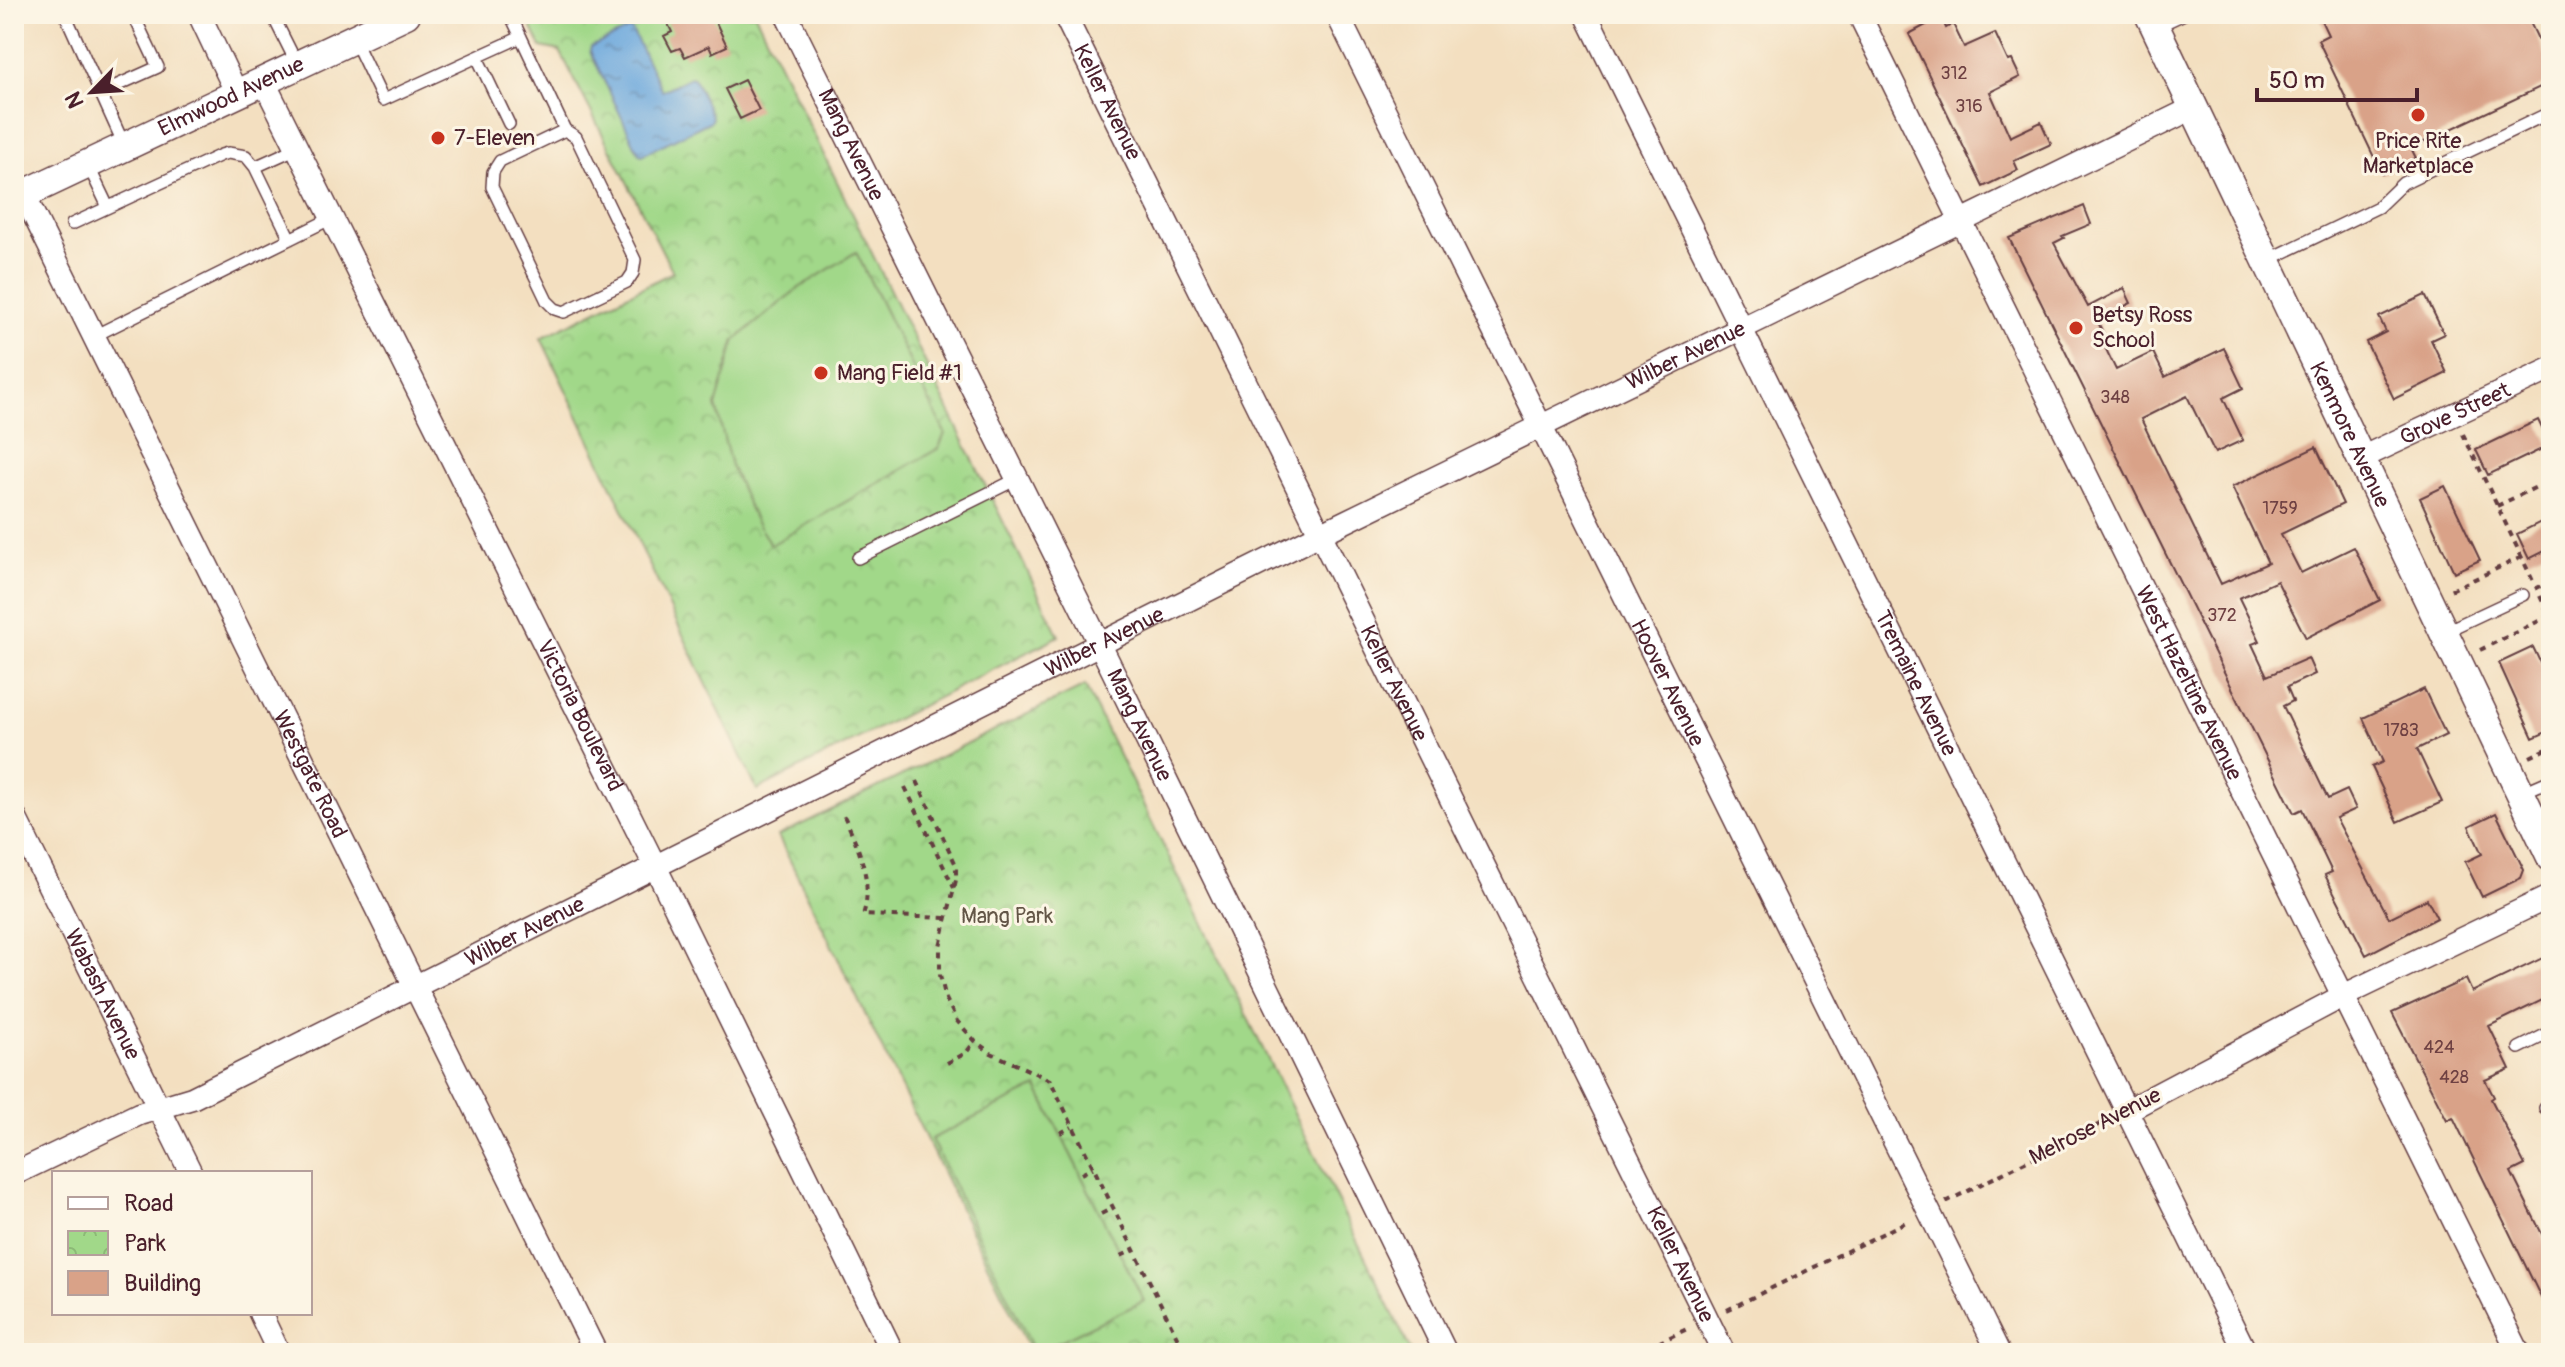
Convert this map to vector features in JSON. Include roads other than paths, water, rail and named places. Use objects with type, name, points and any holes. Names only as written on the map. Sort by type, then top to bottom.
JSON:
[{"type":"street","points":[[199,14],[237,94]]},
{"type":"street","name":"Mang Avenue","points":[[786,14],[1446,1353]]},
{"type":"street","name":"Keller Avenue","points":[[1064,14],[1724,1353]]},
{"type":"street","name":"Hoover Avenue","points":[[1337,14],[1999,1353]]},
{"type":"street","name":"Tremaine Avenue","points":[[1586,14],[2246,1353]]},
{"type":"street","name":"West Hazeltine Avenue","points":[[1859,14],[2519,1353]]},
{"type":"street","name":"Elmwood Avenue","points":[[19,197],[354,39],[392,17]]},
{"type":"street","name":"Kenmore Avenue","points":[[2152,21],[2551,857]]},
{"type":"street","name":"Victoria Boulevard","points":[[264,82],[655,866],[893,1353]]},
{"type":"street","name":"Wilber Avenue","points":[[14,1174],[139,1114],[192,1098],[1320,534],[2193,108]]},
{"type":"street","name":"Westgate Road","points":[[19,197],[94,336],[596,1353]]},
{"type":"street","name":"Grove Street","points":[[2361,458],[2551,369]]},
{"type":"street","name":"Wabash Avenue","points":[[14,815],[190,1171]]},
{"type":"street","name":"Melrose Avenue","points":[[2126,1111],[2343,996],[2551,896]]},
{"type":"street","points":[[261,1315],[279,1353]]},
{"type":"lane","points":[[65,14],[125,147]]},
{"type":"lane","points":[[100,93],[158,67],[133,14]]},
{"type":"lane","points":[[272,14],[298,65]]},
{"type":"lane","points":[[510,14],[565,130],[576,137],[635,260],[633,273],[627,282],[564,312],[547,301],[492,187],[493,172],[500,161],[565,130]]},
{"type":"lane","points":[[2152,21],[2184,14]]},
{"type":"lane","points":[[354,39],[383,100],[521,37]]},
{"type":"lane","points":[[477,57],[509,124]]},
{"type":"lane","points":[[2266,261],[2378,207],[2403,183],[2551,112]]},
{"type":"lane","points":[[255,167],[297,148]]},
{"type":"lane","points":[[72,224],[228,153],[246,156],[255,167],[290,239]]},
{"type":"lane","points":[[88,165],[108,207]]},
{"type":"lane","points":[[94,336],[332,218]]},
{"type":"lane","points":[[858,558],[1017,479]]},
{"type":"lane","points":[[2444,632],[2531,591]]},
{"type":"lane","points":[[2520,793],[2551,780]]},
{"type":"lane","points":[[2519,1048],[2551,1032]]},
{"type":"water","points":[[629,29],[662,91],[690,77],[694,78],[712,117],[711,121],[642,155],[590,51],[591,47]]},
{"type":"place","name":"Price Rite Marketplace","points":[[2418,115]]},
{"type":"place","name":"7-Eleven","points":[[438,138]]},
{"type":"place","name":"Betsy Ross School","points":[[2076,328]]},
{"type":"place","name":"Mang Field #1","points":[[821,373]]},
{"type":"park label","name":"Mang Park","points":[[1007,916]]}]
